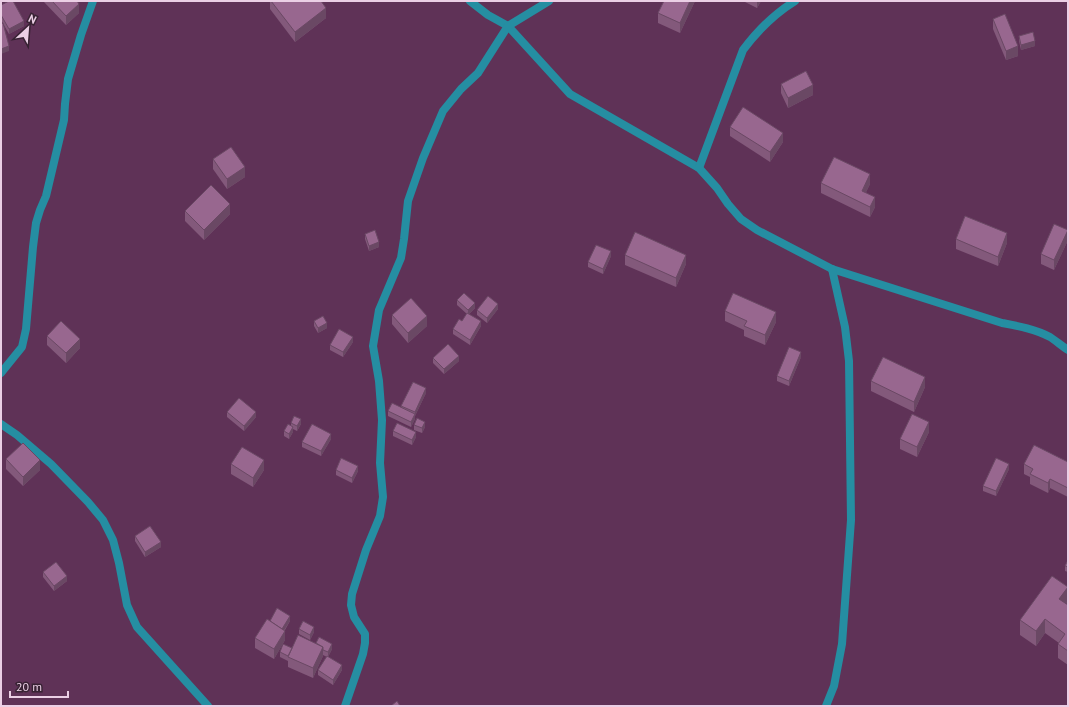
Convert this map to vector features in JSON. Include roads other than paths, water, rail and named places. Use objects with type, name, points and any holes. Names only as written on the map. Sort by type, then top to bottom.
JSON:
[{"type":"street","points":[[1,373],[22,347],[26,329],[36,223],[46,196],[64,120],[68,79],[92,1]]},
{"type":"street","points":[[470,1],[488,15],[508,26],[570,94],[698,168],[717,188],[741,219],[757,230],[832,269],[1002,323],[1036,330],[1068,350]]},
{"type":"street","points":[[345,706],[366,643],[365,634],[354,617],[351,605],[352,594],[366,550],[380,516],[383,497],[380,463],[382,420],[379,381],[373,346],[379,310],[401,258],[408,201],[423,158],[443,111],[461,89],[478,73],[508,26],[549,1]]},
{"type":"street","points":[[698,168],[743,50],[767,22],[782,9],[795,1]]},
{"type":"street","points":[[826,706],[834,686],[842,644],[851,520],[849,361],[845,327],[832,269]]},
{"type":"street","points":[[1,424],[17,435],[51,464],[83,496],[104,520],[113,540],[127,605],[137,627],[208,706]]}]
